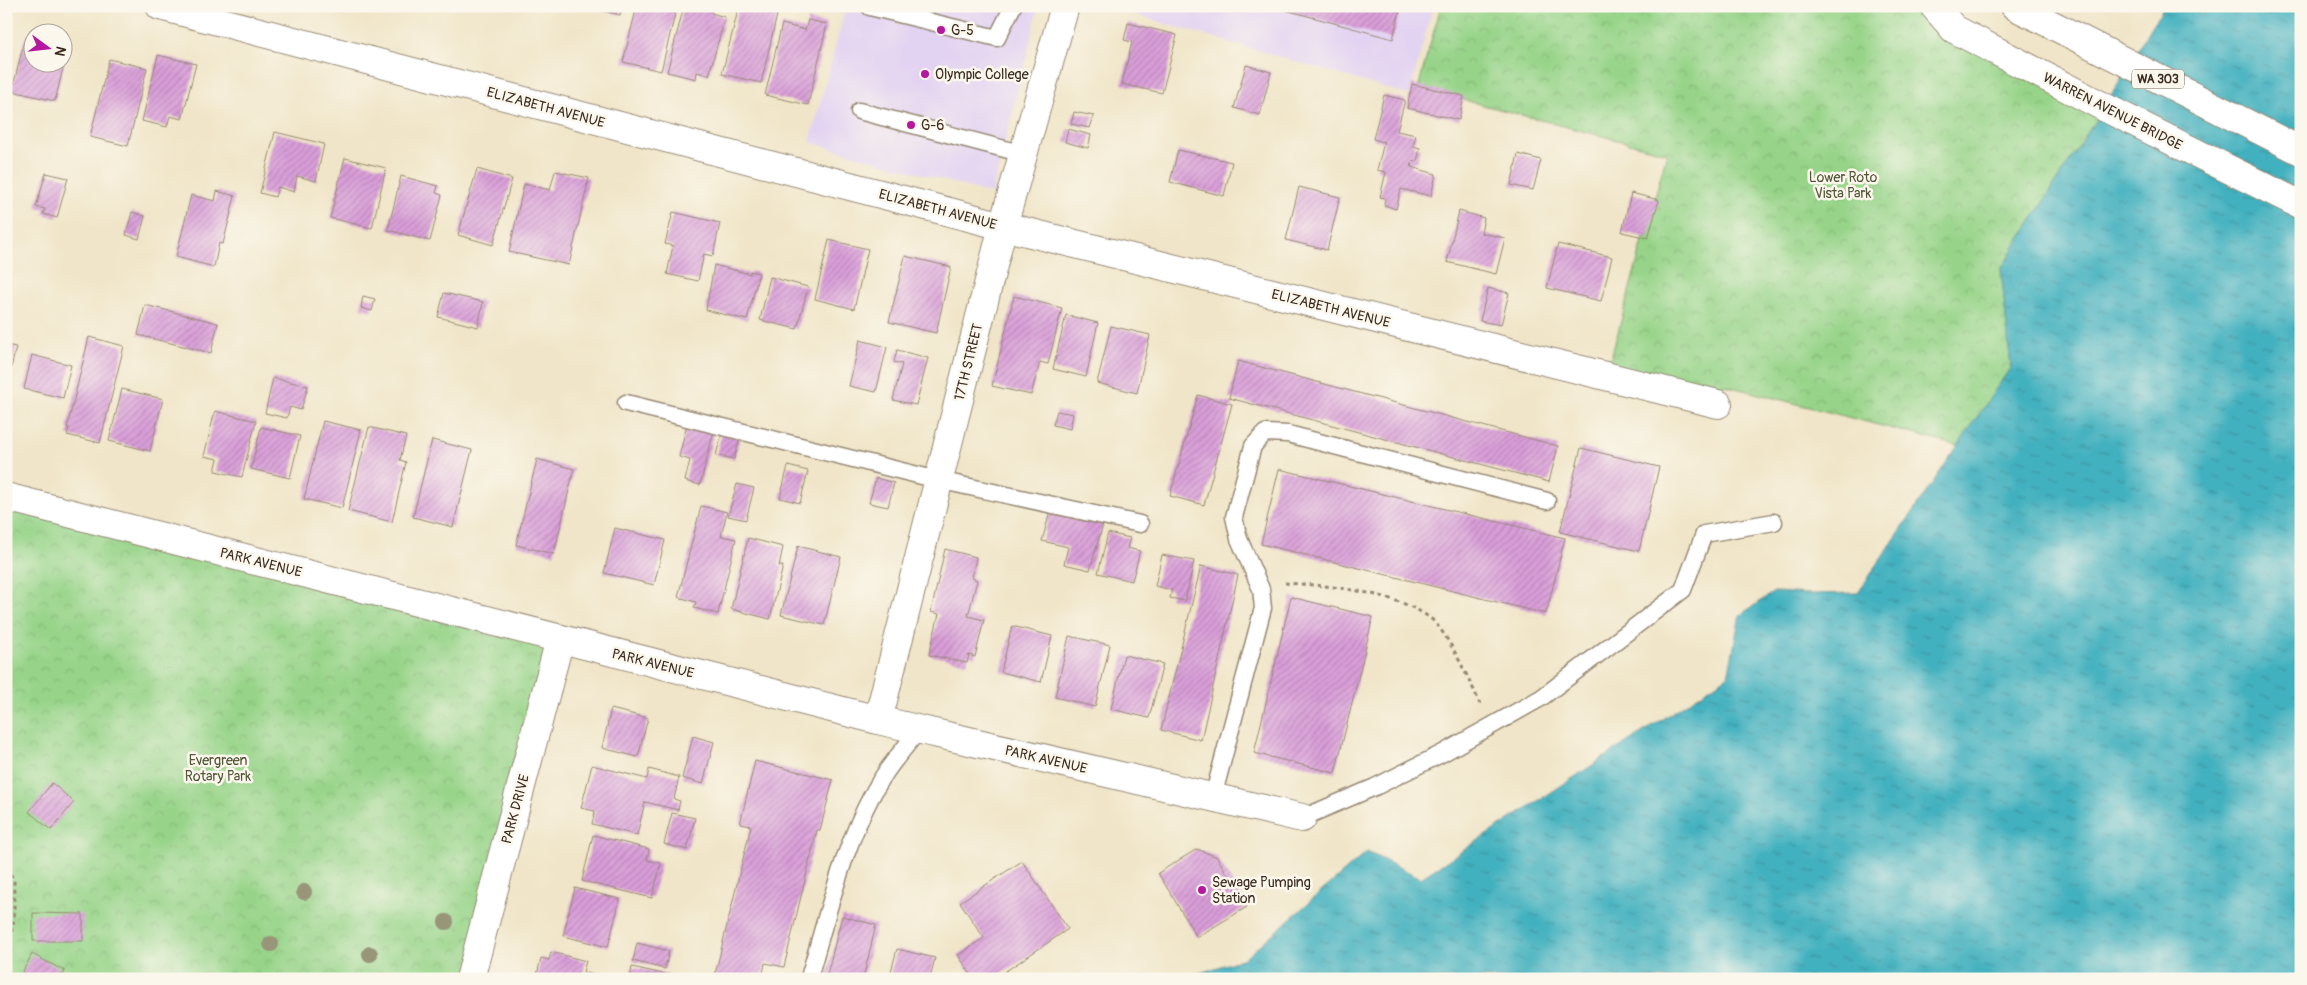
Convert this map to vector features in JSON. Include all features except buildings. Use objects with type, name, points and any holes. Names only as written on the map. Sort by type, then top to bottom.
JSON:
[{"type":"street","name":"ELIZABETH AVENUE","points":[[160,6],[1003,226],[1718,404]]},
{"type":"street","name":"WARREN AVENUE BRIDGE","points":[[1934,6],[1954,29],[2104,107],[2301,205]]},
{"type":"street","name":"WA 303","points":[[2015,6],[2301,152]]},
{"type":"street","name":"17TH STREET","points":[[878,720],[1003,226],[1024,154],[1061,8]]},
{"type":"street","name":"PARK AVENUE","points":[[6,496],[878,720],[1302,818]]},
{"type":"street","name":"PARK DRIVE","points":[[470,979],[560,639]]},
{"type":"lane","points":[[870,7],[997,38],[1013,6]]},
{"type":"lane","points":[[859,111],[1024,154]]},
{"type":"lane","points":[[626,403],[938,480],[1140,524]]},
{"type":"lane","points":[[1213,797],[1263,608],[1257,581],[1239,538],[1234,517],[1253,446],[1265,433],[1288,434],[1547,501]]},
{"type":"lane","points":[[1302,818],[1375,787],[1540,698],[1682,590],[1704,534],[1774,522]]},
{"type":"lane","points":[[810,974],[840,874],[868,804],[886,772],[919,730]]},
{"type":"path","points":[[1257,581],[1304,584],[1388,597],[1431,618],[1467,674],[1489,727]]},
{"type":"path","points":[[6,867],[14,880],[14,919],[6,958]]},
{"type":"shaded area","name":"Olympic College","points":[[846,6],[1039,6],[992,194],[810,142]]},
{"type":"shaded area","points":[[1106,6],[1433,6],[1409,95]]},
{"type":"green space","name":"Lower Roto Vista Park","points":[[1441,6],[1934,6],[2104,107],[2001,269],[2011,367],[1959,446],[1724,385],[1718,404],[1606,376],[1667,153],[1418,88]]},
{"type":"green space","name":"Evergreen Rotary Park","points":[[6,497],[560,639],[470,979],[6,979]]},
{"type":"water","points":[[2164,6],[2301,6],[2301,979],[1182,979],[1245,958],[1367,852],[1421,878],[1728,676],[1740,615],[1774,592],[1811,594],[1858,593],[2011,367],[2001,269],[2104,107]]},
{"type":"place","name":"G-5","points":[[941,30]]},
{"type":"place","name":"Olympic College","points":[[925,74]]},
{"type":"place","name":"G-6","points":[[911,125]]},
{"type":"place","name":"Sewage Pumping Station","points":[[1202,890]]}]
